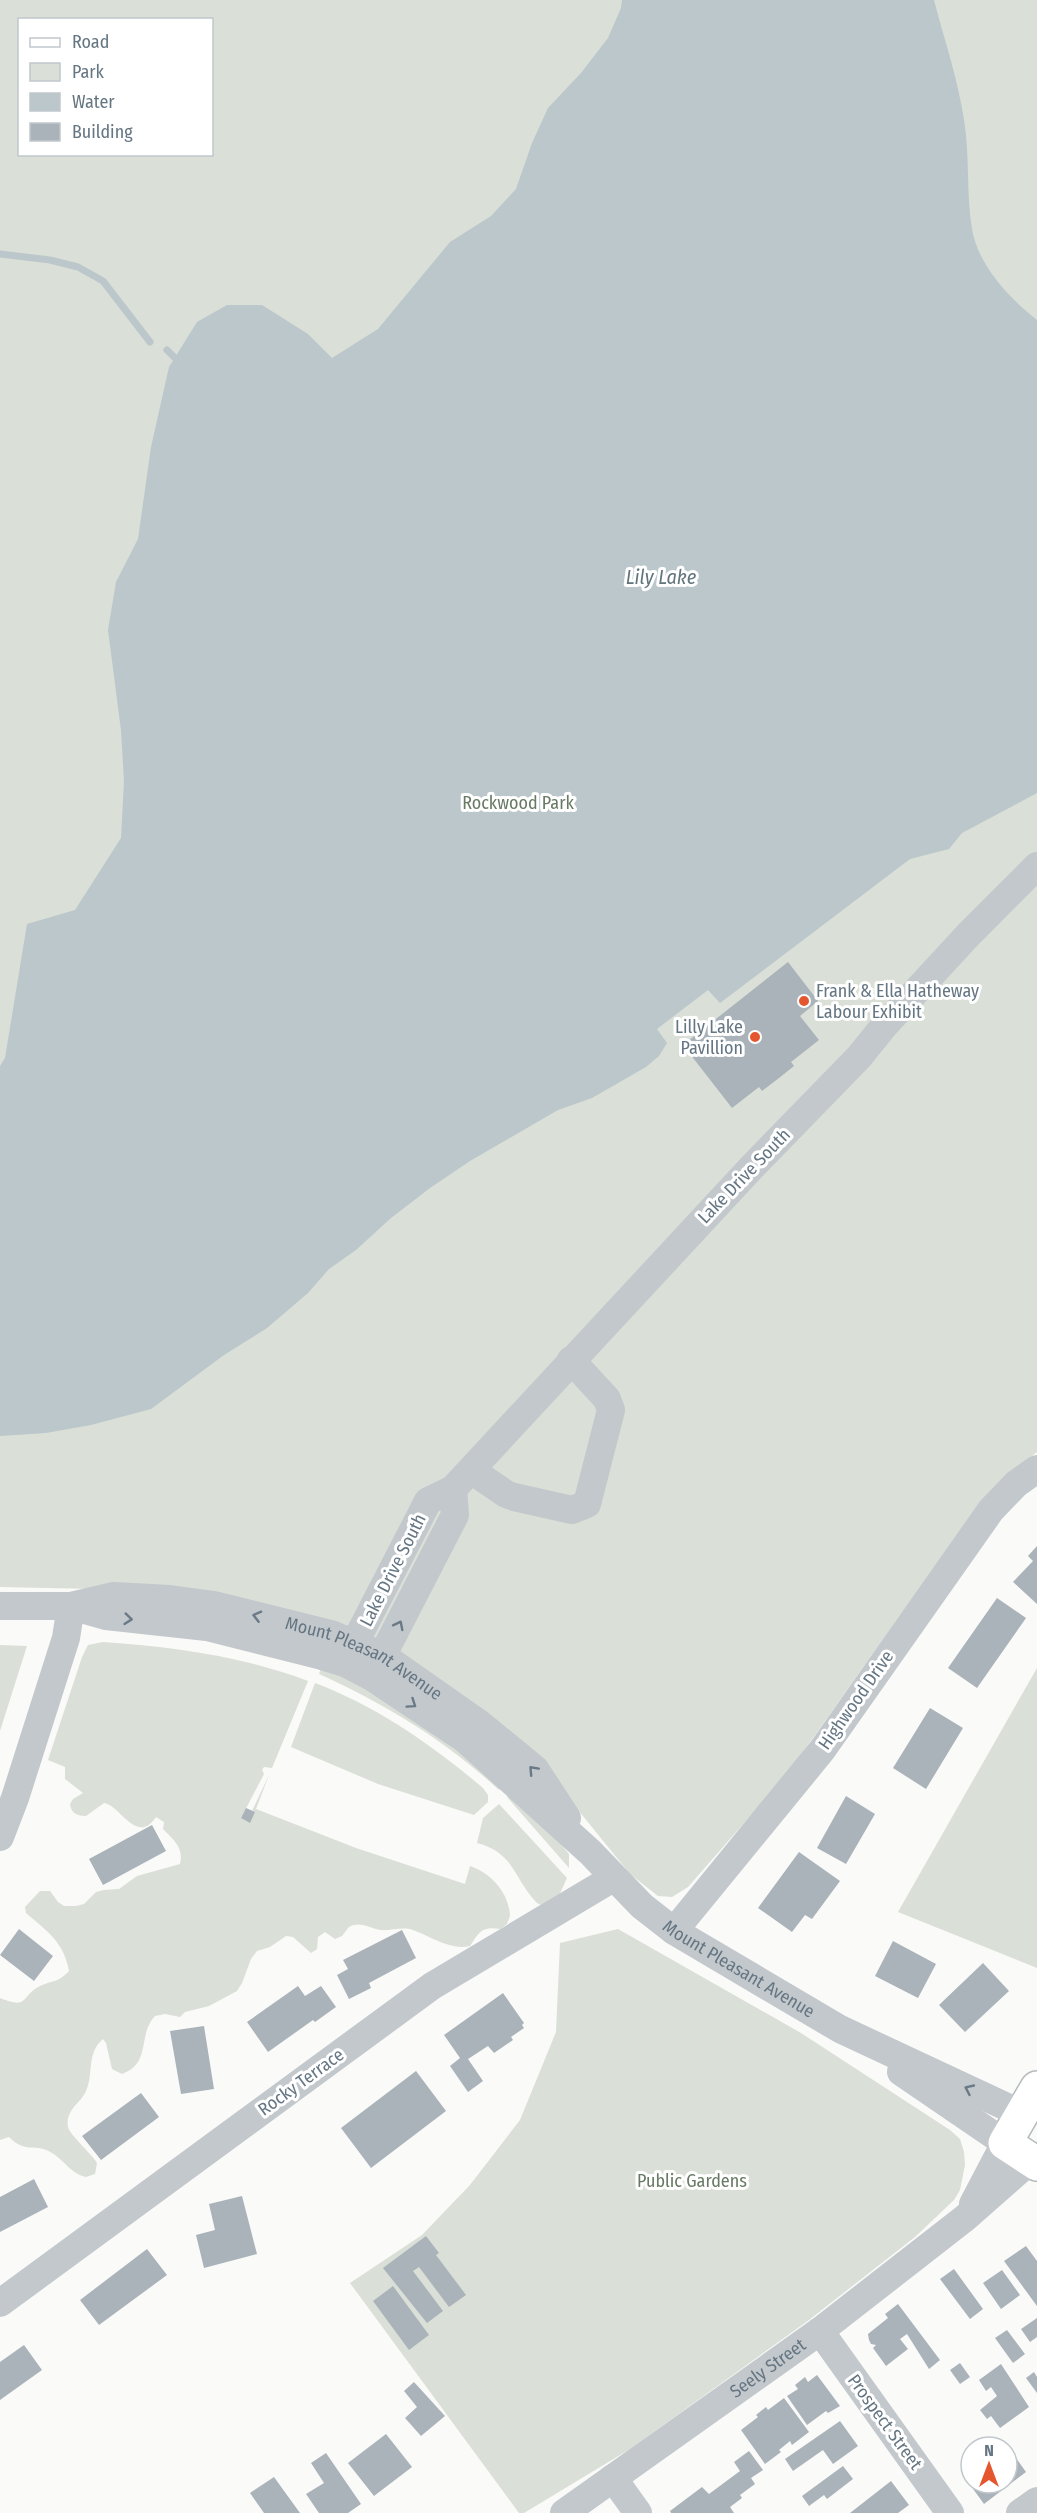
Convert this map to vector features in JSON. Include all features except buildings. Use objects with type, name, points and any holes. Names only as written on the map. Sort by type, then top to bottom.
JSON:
[{"type":"main road","name":"Seely Street","points":[[1027,2155],[1032,2108]]},
{"type":"street","name":"Lake Drive South","points":[[350,1653],[428,1501],[462,1479],[751,1168],[859,1058],[884,1026],[969,934],[1037,866]]},
{"type":"street","points":[[462,1479],[514,1497],[572,1510],[587,1504],[611,1410],[607,1399],[571,1360]]},
{"type":"street","name":"Highwood Drive","points":[[674,1931],[822,1750],[992,1510],[1016,1484],[1037,1469]]},
{"type":"street","name":"Lake Drive South","points":[[377,1667],[455,1515],[462,1479]]},
{"type":"street","name":"Mount Pleasant Avenue","points":[[0,1606],[71,1606],[114,1596],[170,1599],[225,1608],[331,1634],[350,1653],[480,1724],[535,1769],[590,1852],[642,1906],[674,1931],[840,2029],[1027,2155]]},
{"type":"street","points":[[0,1838],[66,1638],[71,1606]]},
{"type":"street","name":"Rocky Terrace","points":[[0,2303],[432,1986],[613,1878]]},
{"type":"street","name":"Mount Pleasant Avenue","points":[[840,2029],[1032,2108]]},
{"type":"street","name":"Seely Street","points":[[564,2513],[820,2331],[967,2216],[1027,2155]]},
{"type":"street","name":"Prospect Street","points":[[820,2331],[950,2513]]},
{"type":"street","points":[[613,2478],[638,2513]]},
{"type":"street","points":[[1020,2513],[1037,2501]]},
{"type":"green space","name":"Rockwood Park","points":[[0,0],[1037,0],[1037,1452],[997,1484],[972,1514],[788,1773],[688,1887],[672,1897],[658,1896],[630,1874],[561,1789],[531,1758],[141,1590],[0,1587]]},
{"type":"green space","points":[[103,1642],[207,1654],[258,1665],[308,1681],[272,1768],[264,1767],[262,1770],[264,1774],[241,1818],[249,1822],[269,1775],[256,1809],[356,1848],[465,1884],[470,1866],[478,1869],[492,1879],[502,1892],[510,1916],[507,1924],[500,1929],[485,1929],[470,1946],[463,1947],[448,1945],[409,1929],[380,1930],[361,1925],[349,1927],[342,1936],[335,1939],[325,1932],[318,1937],[317,1949],[311,1953],[293,1937],[286,1936],[270,1947],[257,1951],[237,1991],[209,2006],[185,2012],[180,2017],[165,2014],[155,2016],[146,2032],[141,2056],[131,2069],[122,2074],[112,2069],[103,2039],[92,2057],[86,2091],[71,2111],[68,2121],[69,2130],[97,2163],[95,2174],[86,2177],[76,2173],[57,2156],[46,2150],[21,2146],[9,2137],[0,2140],[0,1998],[16,2003],[21,2002],[40,1986],[58,1979],[69,1971],[67,1961],[58,1944],[26,1913],[25,1907],[40,1891],[50,1891],[64,1906],[76,1906],[84,1904],[96,1892],[119,1889],[137,1876],[180,1864],[179,1849],[163,1829],[164,1822],[156,1817],[149,1825],[135,1826],[110,1805],[104,1803],[86,1816],[75,1813],[70,1804],[73,1799],[83,1793],[65,1779],[65,1767],[48,1760],[82,1657],[88,1645]]},
{"type":"green space","points":[[0,1645],[27,1646],[0,1731]]},
{"type":"green space","points":[[322,1666],[354,1679],[506,1784],[499,1790],[457,1755],[414,1724],[319,1674]]},
{"type":"green space","points":[[1037,1668],[1037,1968],[898,1912]]},
{"type":"green space","points":[[315,1683],[361,1703],[404,1728],[483,1788],[488,1795],[488,1802],[474,1815],[378,1784],[291,1747]]},
{"type":"green space","points":[[513,1791],[543,1822],[569,1854],[569,1868],[507,1797]]},
{"type":"green space","points":[[499,1804],[567,1878],[557,1900],[541,1905],[537,1903],[512,1867],[499,1853],[477,1843],[483,1818]]},
{"type":"green space","name":"Public Gardens","points":[[618,1929],[801,2033],[950,2130],[960,2139],[965,2165],[960,2190],[954,2200],[915,2237],[809,2320],[630,2449],[524,2513],[519,2513],[350,2283],[422,2235],[470,2185],[520,2120],[556,2032],[560,1943]]},
{"type":"water","name":"Lily Lake","points":[[622,0],[934,0],[955,74],[966,134],[970,215],[975,242],[996,280],[1037,320],[1037,793],[962,833],[949,849],[910,859],[720,1003],[708,990],[657,1029],[667,1043],[659,1056],[646,1067],[592,1098],[558,1110],[470,1161],[430,1188],[391,1218],[356,1250],[329,1269],[308,1293],[267,1328],[224,1355],[151,1409],[91,1425],[46,1433],[0,1436],[0,1066],[5,1058],[27,924],[75,910],[121,838],[124,781],[121,730],[108,630],[116,582],[138,539],[151,447],[169,367],[197,322],[227,305],[262,305],[308,334],[332,358],[378,329],[450,242],[491,216],[516,189],[532,143],[548,108],[581,73],[608,38],[621,8]]},
{"type":"waterway","points":[[0,254],[50,260],[78,267],[103,281],[150,342]]},
{"type":"waterway","points":[[167,350],[174,357]]},
{"type":"place","name":"Frank & Ella Hatheway Labour Exhibit","points":[[804,1001]]},
{"type":"place","name":"Lilly Lake Pavillion","points":[[755,1037]]}]
